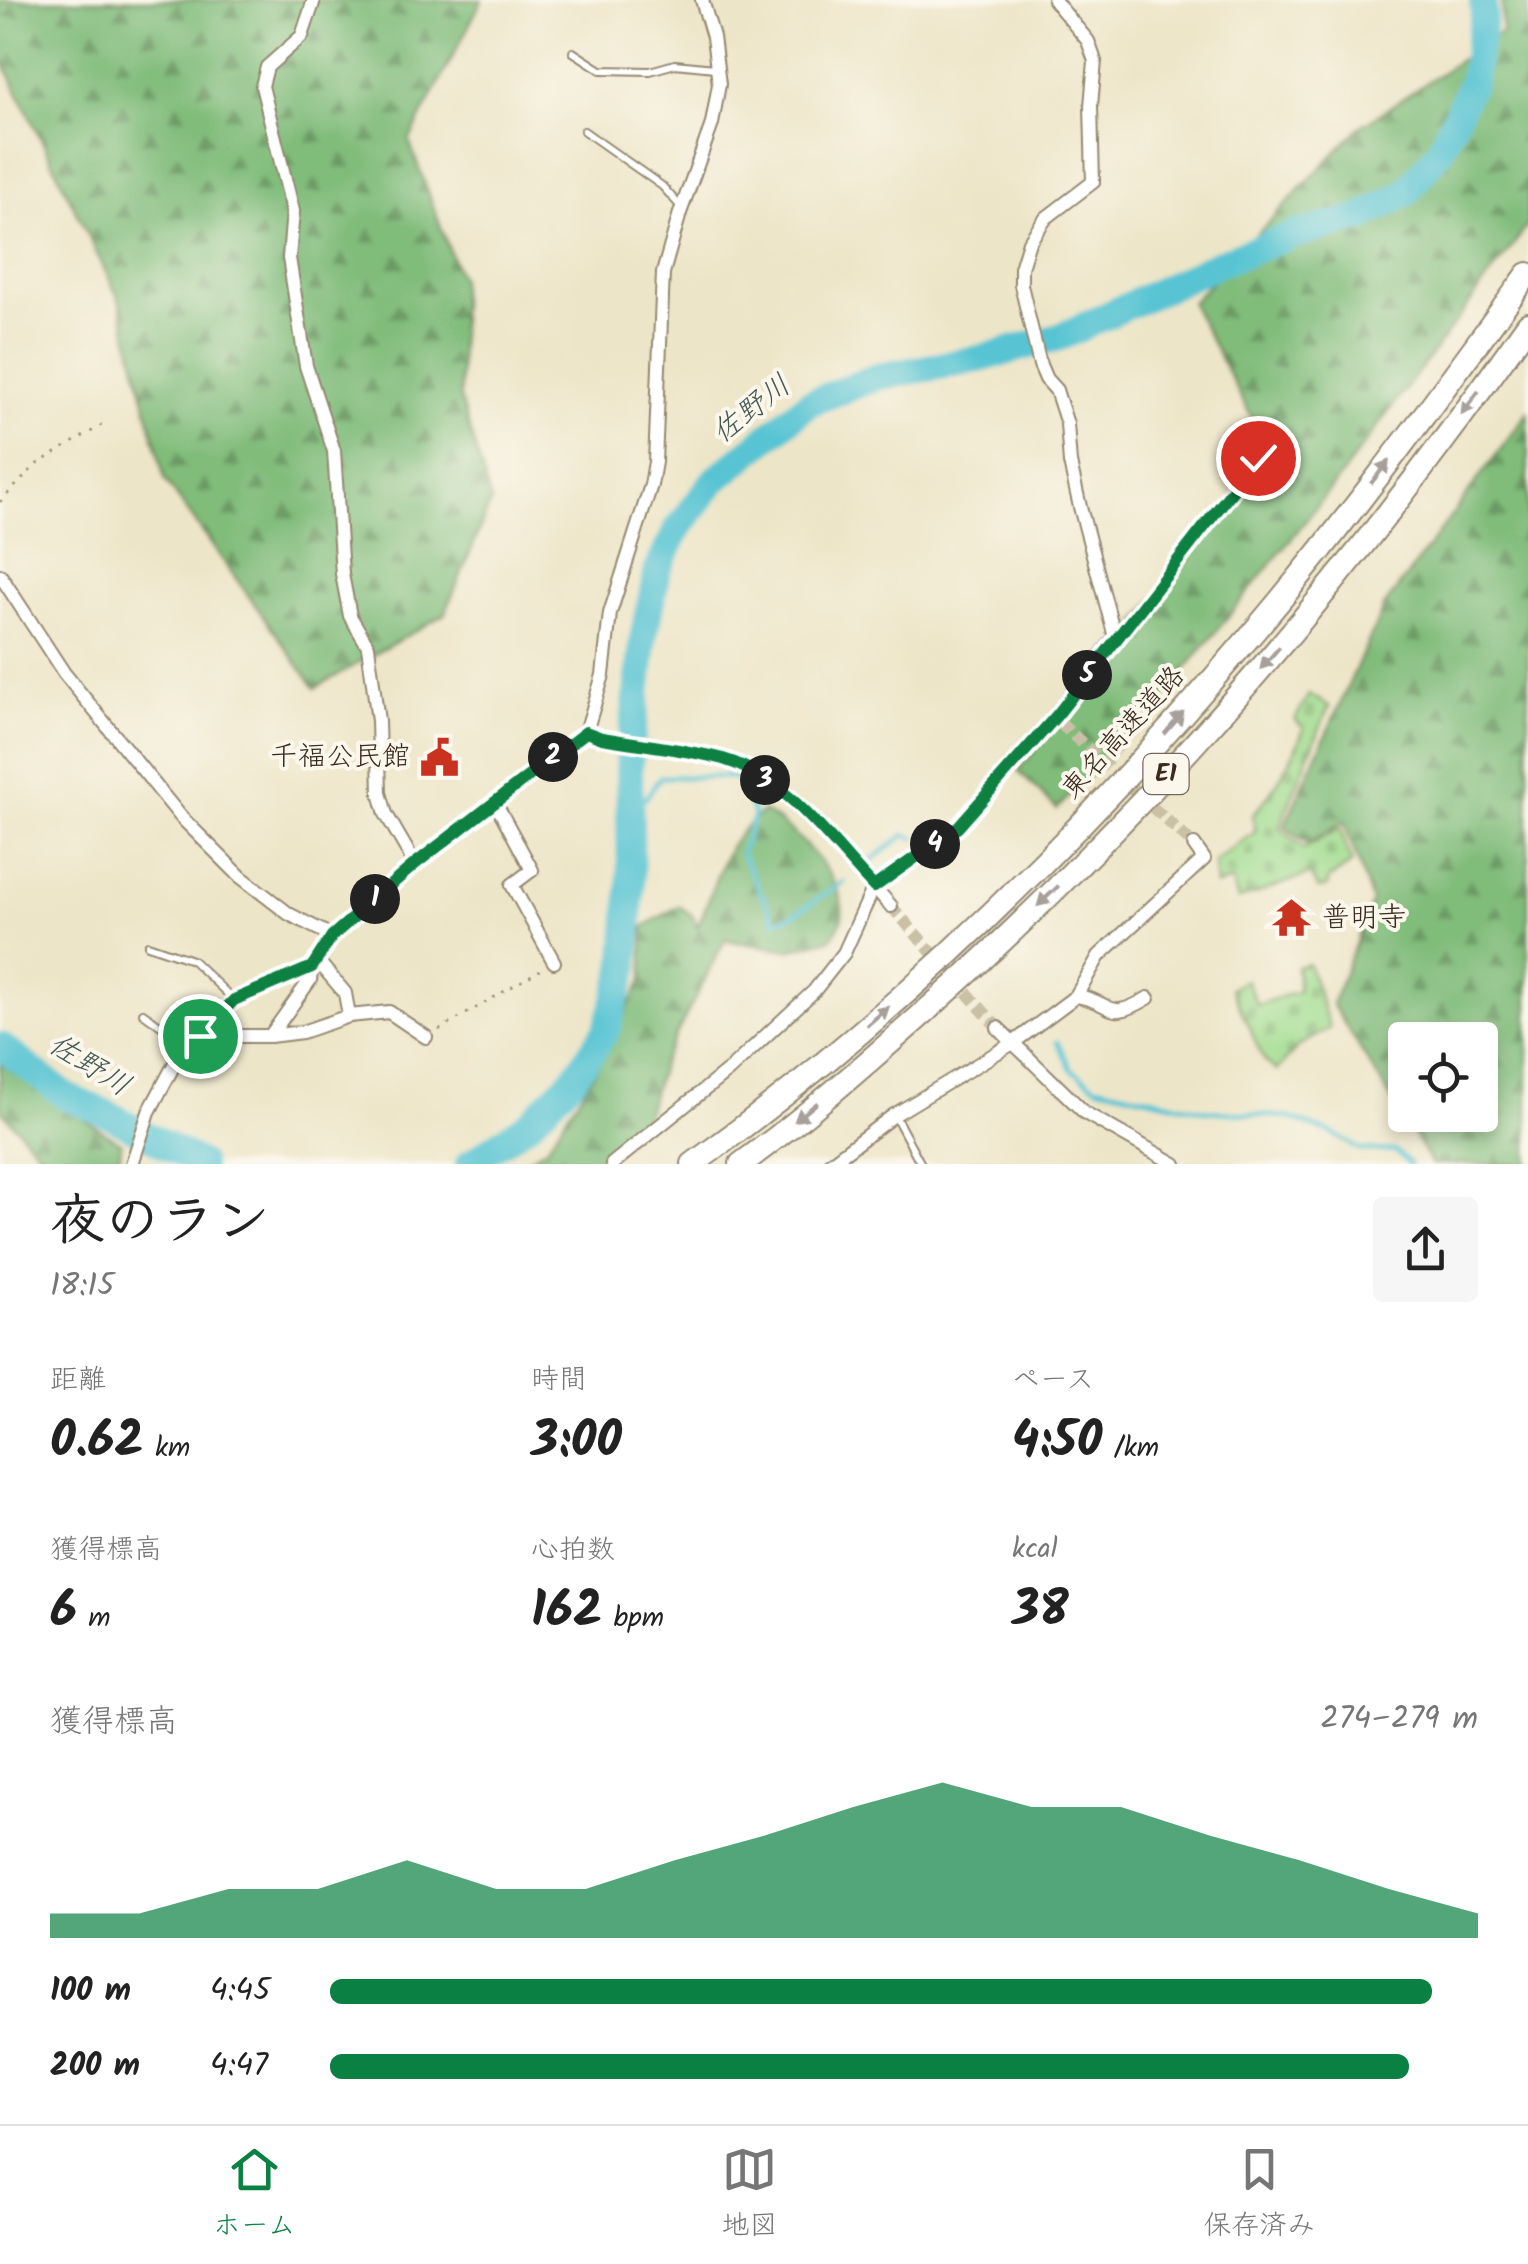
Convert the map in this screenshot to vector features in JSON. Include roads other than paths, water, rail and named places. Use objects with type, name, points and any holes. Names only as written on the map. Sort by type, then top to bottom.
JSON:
[{"type":"highway","name":"東名高速道路","points":[[693,1164],[839,1050],[959,945],[1061,846],[1234,656],[1314,558],[1528,274]]},
{"type":"highway","name":"東名高速道路","points":[[741,1164],[881,1051],[981,962],[1186,753],[1350,562],[1528,324]]},
{"type":"street","points":[[314,0],[302,36],[267,67],[262,86],[292,211],[289,258],[306,366],[334,450],[342,574],[350,616],[368,646],[378,721],[380,793],[386,814],[415,864]]},
{"type":"street","points":[[270,1036],[310,980],[314,964],[332,936],[415,864],[586,732],[603,675],[610,613],[651,485],[660,399],[663,273],[712,124],[718,84],[702,0]]},
{"type":"street","points":[[612,1164],[729,1070],[814,991],[844,953],[874,887],[958,827],[1059,718],[1115,637],[1070,463],[1067,424],[1056,390],[1040,366],[1021,286],[1029,242],[1046,218],[1093,182],[1090,141],[1095,61],[1088,42],[1054,0]]},
{"type":"street","points":[[0,574],[64,673],[181,817],[241,877],[288,914],[332,936]]},
{"type":"street","points":[[586,732],[723,760],[776,786],[891,906]]},
{"type":"street","points":[[495,802],[532,870],[512,885],[554,962]]},
{"type":"street","points":[[828,1164],[894,1115],[1012,1043],[1076,996],[1099,956],[1204,859],[1194,845]]},
{"type":"street","points":[[132,1164],[149,1112],[175,1063],[234,1000],[314,964]]},
{"type":"street","points":[[314,964],[344,993],[349,1016]]},
{"type":"street","points":[[1076,996],[1090,998],[1118,1012],[1126,1012],[1148,998]]},
{"type":"street","points":[[200,1036],[302,1032],[349,1016],[389,1012],[426,1037]]},
{"type":"street","points":[[998,1028],[1085,1113],[1174,1164]]},
{"type":"lane","points":[[572,52],[601,70],[650,71],[674,64],[716,68]]},
{"type":"lane","points":[[584,132],[662,186],[682,208]]},
{"type":"lane","points":[[148,944],[192,960],[234,1000]]},
{"type":"lane","points":[[143,1013],[190,1048]]},
{"type":"lane","points":[[894,1115],[920,1164]]},
{"type":"waterway","name":"佐野川","points":[[469,1164],[529,1123],[574,1078],[607,1029],[625,970],[631,887],[629,764],[644,634],[658,569],[677,530],[713,482],[809,403],[877,377],[979,359],[1063,336],[1217,264],[1293,235],[1361,218],[1406,193],[1440,150],[1472,82],[1483,0]]},
{"type":"waterway","points":[[629,797],[646,798],[660,777],[735,777],[743,786],[754,815],[741,853],[775,921],[793,915],[844,882]]},
{"type":"waterway","points":[[867,864],[905,835],[914,838]]},
{"type":"waterway","points":[[1057,1042],[1072,1070],[1096,1086],[1208,1111],[1287,1117],[1332,1133],[1360,1150],[1395,1151],[1410,1164]]},
{"type":"waterway","name":"佐野川","points":[[0,1046],[67,1097],[110,1115],[200,1164]]},
{"type":"tunnel","points":[[1060,723],[1194,845]]},
{"type":"tunnel","points":[[891,906],[942,964]]},
{"type":"tunnel","points":[[955,979],[998,1028]]},
{"type":"place","name":"千福公民館","points":[[440,757]]},
{"type":"place","name":"普明寺","points":[[1292,918]]}]
